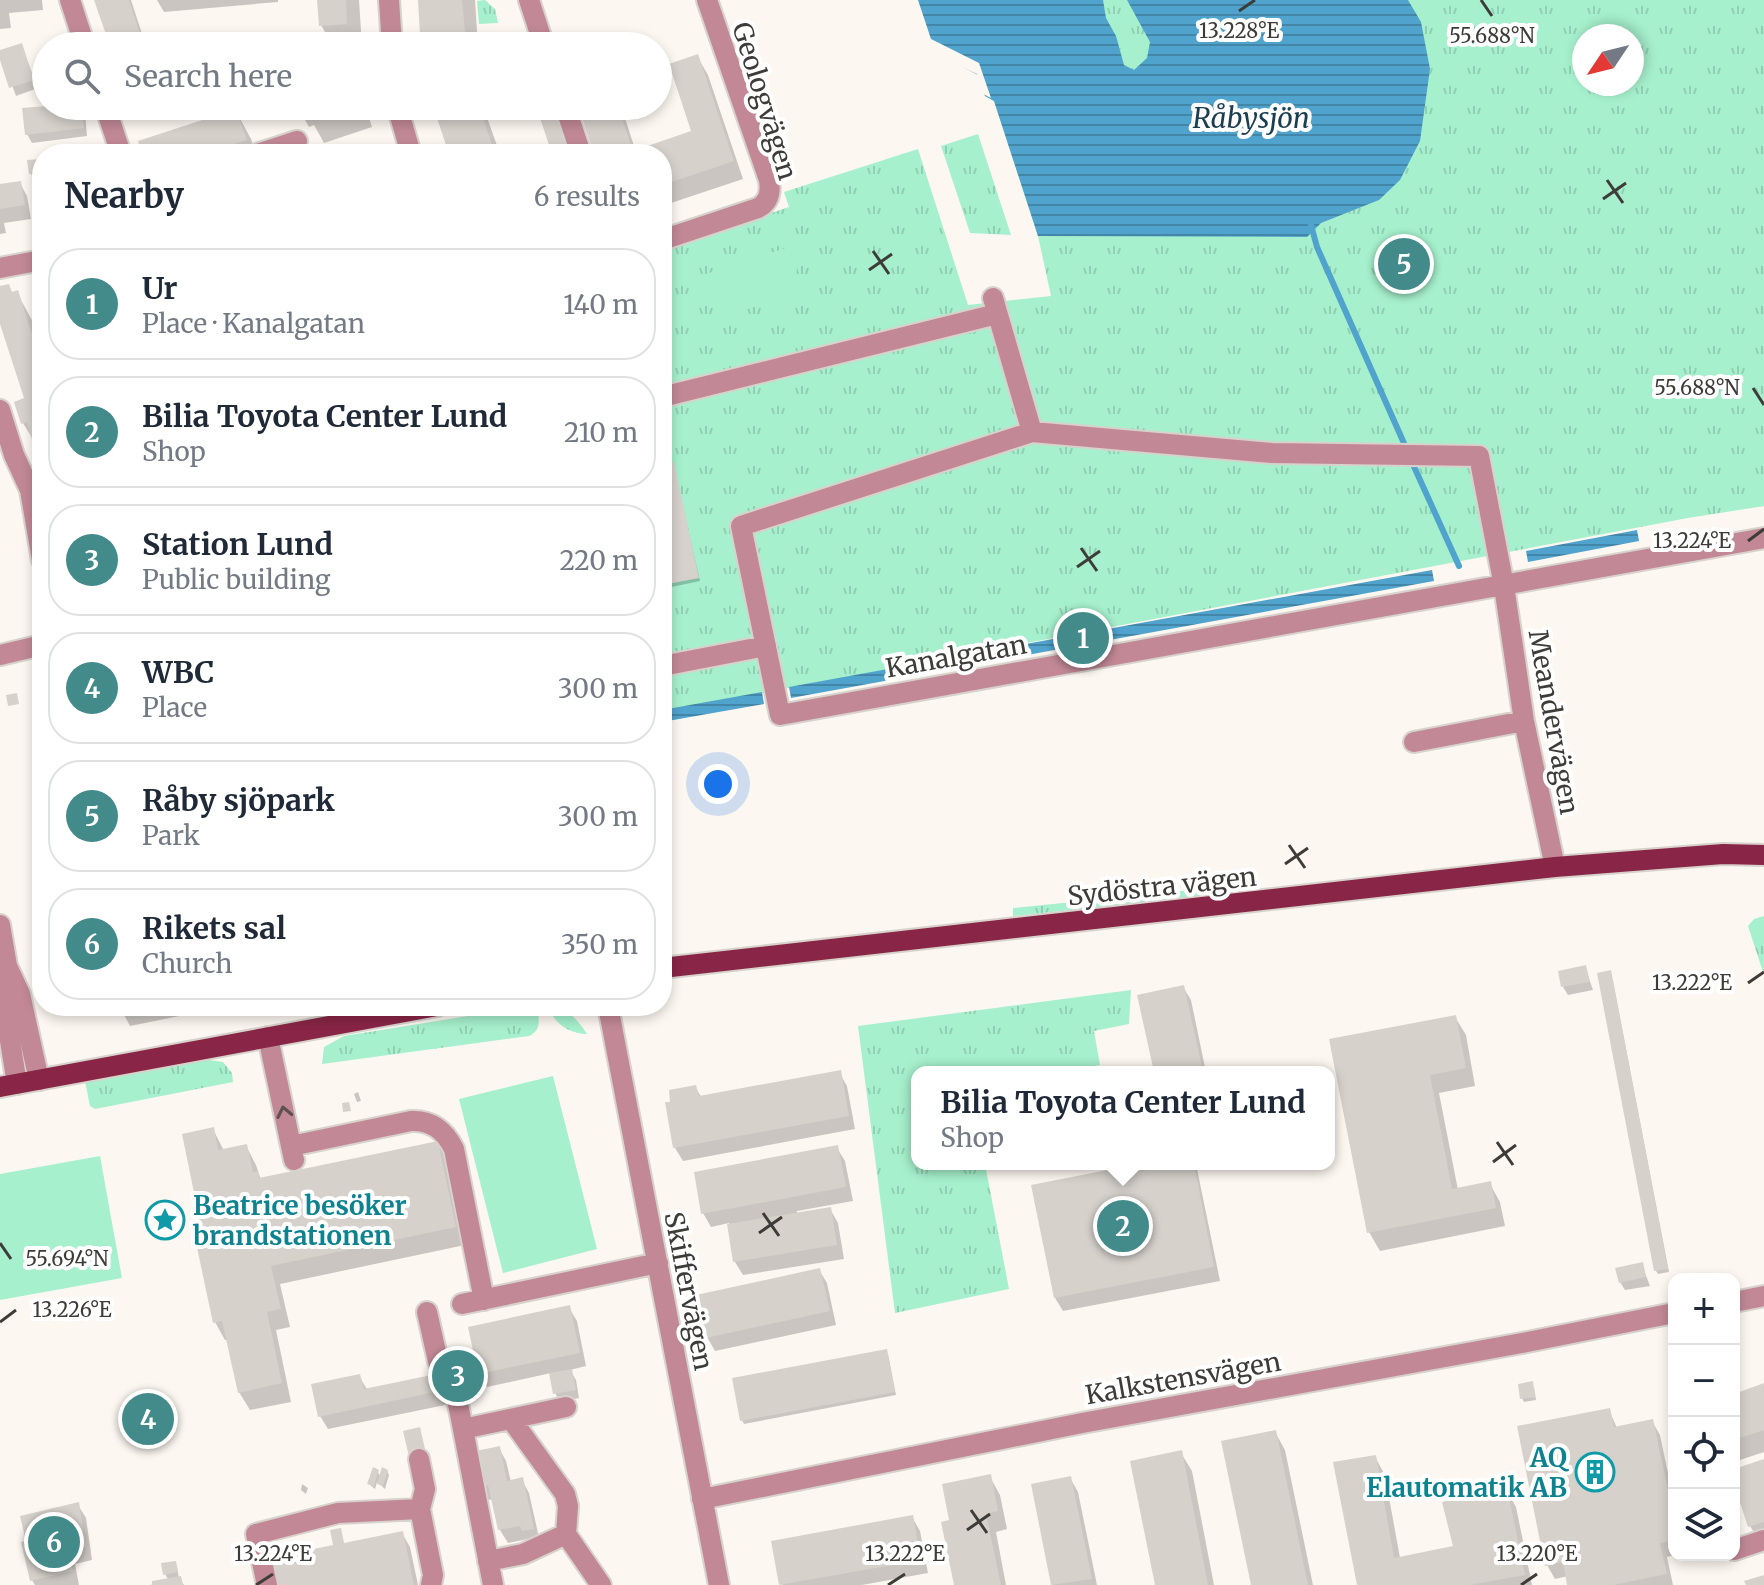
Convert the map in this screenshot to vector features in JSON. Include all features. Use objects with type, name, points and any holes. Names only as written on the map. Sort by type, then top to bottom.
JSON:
[{"type":"main road","name":"Sydöstra vägen","points":[[672,967],[1555,867],[1723,854],[1764,855]]},
{"type":"main road","points":[[8,1085],[382,1016]]},
{"type":"street","points":[[70,0],[80,32]]},
{"type":"street","points":[[389,0],[391,32]]},
{"type":"street","points":[[529,0],[539,32]]},
{"type":"street","name":"Geologvägen","points":[[672,237],[758,208],[770,194],[769,180],[707,0]]},
{"type":"street","points":[[110,120],[118,144]]},
{"type":"street","points":[[401,120],[408,144]]},
{"type":"street","points":[[570,120],[578,144]]},
{"type":"street","points":[[288,144],[297,141]]},
{"type":"street","points":[[0,268],[32,262]]},
{"type":"street","points":[[672,394],[995,306],[1032,432]]},
{"type":"street","points":[[0,410],[7,456],[30,490],[32,502]]},
{"type":"street","name":"Meandervägen","points":[[1032,432],[1272,453],[1479,456],[1504,586],[1524,721],[1555,867]]},
{"type":"street","name":"Kanalgatan","points":[[1032,432],[741,526],[780,715],[1764,538]]},
{"type":"street","points":[[0,655],[32,647]]},
{"type":"street","points":[[672,665],[767,655]]},
{"type":"street","points":[[1414,742],[1524,721]]},
{"type":"street","points":[[0,925],[7,966],[20,994],[39,1080]]},
{"type":"street","points":[[7,966],[3,997],[8,1085]]},
{"type":"street","name":"Skiffervägen","points":[[610,1016],[719,1585]]},
{"type":"street","points":[[268,1037],[292,1153],[411,1121],[421,1121],[448,1137],[454,1149],[484,1300]]},
{"type":"street","points":[[462,1304],[658,1263]]},
{"type":"street","points":[[1740,1301],[1764,1296]]},
{"type":"street","points":[[427,1312],[438,1361],[456,1394],[493,1585]]},
{"type":"street","name":"Kalkstensvägen","points":[[702,1499],[1082,1423],[1668,1314]]},
{"type":"street","points":[[463,1429],[566,1407]]},
{"type":"street","points":[[511,1419],[565,1494],[568,1506],[566,1534],[601,1585]]},
{"type":"street","points":[[419,1459],[425,1489],[420,1509],[433,1575],[431,1585]]},
{"type":"street","points":[[267,1585],[256,1534],[338,1513],[420,1509]]},
{"type":"street","points":[[488,1561],[523,1554],[566,1534]]},
{"type":"street","points":[[1740,1548],[1764,1540]]},
{"type":"green space","points":[[485,0],[495,9],[498,23],[479,24],[477,1]]},
{"type":"green space","points":[[913,0],[1764,0],[1764,506],[672,710],[672,246],[789,207],[784,192],[918,149],[968,305],[1051,296],[1038,236],[994,101],[985,96],[978,75]]},
{"type":"green space","points":[[978,134],[1011,235],[970,233],[941,146]]},
{"type":"green space","points":[[786,248],[791,263],[797,269],[800,292],[723,317],[719,303],[712,297],[714,288],[709,273]]},
{"type":"green space","points":[[18,469],[32,473],[32,552]]},
{"type":"green space","points":[[1241,885],[1242,892],[1013,916],[1013,908]]},
{"type":"green space","points":[[1764,916],[1764,975],[1748,926],[1754,919]]},
{"type":"green space","points":[[1131,990],[1129,1024],[1094,1031],[1100,1065],[911,1066],[911,1170],[986,1170],[1009,1289],[895,1313],[858,1026]]},
{"type":"green space","points":[[468,1016],[538,1016],[539,1020],[536,1031],[529,1036],[322,1064],[324,1047],[344,1036]]},
{"type":"green space","points":[[572,1016],[587,1034],[574,1032],[554,1018]]},
{"type":"green space","points":[[202,1059],[223,1062],[232,1073],[233,1082],[95,1109],[90,1106],[85,1081]]},
{"type":"green space","points":[[553,1076],[597,1249],[503,1273],[459,1099]]},
{"type":"green space","points":[[100,1156],[122,1278],[0,1300],[0,1174]]},
{"type":"water","name":"Råbysjön","points":[[913,0],[1103,0],[1106,18],[1116,36],[1124,65],[1134,70],[1147,58],[1150,42],[1127,0],[1408,0],[1421,22],[1430,69],[1420,141],[1400,180],[1379,200],[1321,223],[1307,237],[1038,236],[994,101],[985,96],[978,75],[930,50]]},
{"type":"water","points":[[1637,530],[1639,541],[1528,562],[1526,551]]},
{"type":"water","points":[[1432,570],[1434,581],[791,698],[789,687]]},
{"type":"water","points":[[762,692],[764,704],[672,720],[672,708]]},
{"type":"pier","points":[[910,0],[918,0],[931,39],[979,63],[991,98],[983,94],[977,74],[928,54]]},
{"type":"building","points":[[94,0],[129,0],[139,32],[105,32]]},
{"type":"building","points":[[317,0],[346,0],[347,24],[319,26]]},
{"type":"building","points":[[418,0],[462,0],[465,32],[420,32]]},
{"type":"building","points":[[22,43],[32,81],[9,88],[0,50]]},
{"type":"building","points":[[698,54],[734,161],[672,182],[672,144],[653,144],[691,131],[672,73],[672,63]]},
{"type":"building","points":[[32,107],[32,120],[83,120],[84,128],[25,135],[22,108]]},
{"type":"building","points":[[202,120],[240,120],[247,140],[234,144],[139,144],[138,141]]},
{"type":"building","points":[[438,120],[484,120],[492,144],[446,144]]},
{"type":"building","points":[[541,120],[559,120],[567,144],[549,144]]},
{"type":"building","points":[[583,120],[623,120],[631,144],[591,144]]},
{"type":"building","points":[[27,160],[32,160],[32,174],[29,174]]},
{"type":"building","points":[[21,181],[25,205],[0,209],[0,184]]},
{"type":"building","points":[[9,284],[12,292],[18,290],[32,334],[32,440],[27,422],[21,424],[14,402],[24,398],[0,324],[0,286]]},
{"type":"building","points":[[672,462],[699,578],[672,583]]},
{"type":"building","points":[[17,693],[19,704],[8,706],[6,695]]},
{"type":"building","points":[[1586,965],[1590,982],[1561,987],[1558,971]]},
{"type":"building","points":[[1611,970],[1668,1269],[1654,1271],[1597,973]]},
{"type":"building","points":[[1184,985],[1202,1066],[1153,1066],[1137,995]]},
{"type":"building","points":[[1456,1015],[1466,1068],[1430,1075],[1452,1189],[1491,1181],[1496,1208],[1367,1233],[1329,1039]]},
{"type":"building","points":[[841,1070],[849,1116],[673,1148],[665,1102],[670,1102],[669,1090],[696,1085],[699,1096]]},
{"type":"building","points":[[349,1102],[351,1111],[343,1112],[342,1103]]},
{"type":"building","points":[[214,1127],[218,1150],[247,1144],[253,1172],[258,1171],[259,1178],[438,1141],[456,1227],[271,1266],[281,1309],[267,1312],[282,1383],[238,1393],[222,1321],[213,1323],[192,1224],[200,1222],[182,1134]]},
{"type":"building","points":[[838,1145],[846,1187],[701,1214],[694,1172]]},
{"type":"building","points":[[1107,1170],[1195,1170],[1214,1267],[1054,1298],[1031,1185]]},
{"type":"building","points":[[831,1207],[837,1245],[733,1262],[727,1224]]},
{"type":"building","points":[[1643,1262],[1646,1277],[1619,1283],[1615,1268]]},
{"type":"building","points":[[820,1268],[830,1311],[706,1338],[696,1295]]},
{"type":"building","points":[[570,1305],[580,1353],[478,1374],[468,1327]]},
{"type":"building","points":[[887,1349],[895,1392],[740,1421],[732,1378]]},
{"type":"building","points":[[572,1369],[576,1390],[553,1394],[549,1373]]},
{"type":"building","points":[[441,1373],[444,1390],[318,1417],[311,1384],[360,1374],[364,1389]]},
{"type":"building","points":[[1533,1381],[1535,1397],[1520,1399],[1518,1384]]},
{"type":"building","points":[[1764,1383],[1764,1430],[1740,1438],[1740,1417],[1740,1392]]},
{"type":"building","name":"AQ Elautomatik AB","points":[[1610,1408],[1614,1427],[1653,1419],[1668,1490],[1668,1541],[1660,1543],[1667,1574],[1613,1585],[1567,1585],[1563,1562],[1545,1566],[1517,1426]]},
{"type":"building","points":[[146,1411],[150,1426],[133,1430],[130,1415]]},
{"type":"building","points":[[420,1427],[427,1458],[410,1461],[403,1431]]},
{"type":"building","points":[[1276,1430],[1308,1585],[1251,1585],[1221,1441]]},
{"type":"building","points":[[500,1446],[507,1481],[523,1477],[534,1529],[522,1531],[520,1526],[498,1530],[488,1485],[478,1487],[471,1452]]},
{"type":"building","points":[[1182,1450],[1208,1585],[1155,1585],[1130,1461]]},
{"type":"building","points":[[1376,1455],[1394,1558],[1453,1546],[1442,1502],[1507,1487],[1525,1575],[1470,1585],[1357,1585],[1333,1462]]},
{"type":"building","points":[[1764,1459],[1764,1522],[1748,1527],[1740,1502],[1740,1467]]},
{"type":"building","points":[[373,1467],[379,1470],[374,1486],[367,1484]]},
{"type":"building","points":[[382,1467],[388,1470],[383,1486],[377,1484]]},
{"type":"building","points":[[991,1474],[998,1511],[986,1514],[1001,1585],[954,1585],[941,1522],[949,1520],[942,1484]]},
{"type":"building","points":[[1071,1476],[1092,1579],[1051,1585],[1031,1484]]},
{"type":"building","points":[[79,1502],[86,1547],[68,1551],[73,1571],[30,1581],[21,1542],[26,1541],[20,1516]]},
{"type":"building","points":[[913,1515],[921,1560],[779,1585],[771,1541]]},
{"type":"building","points":[[341,1528],[344,1543],[403,1531],[414,1585],[276,1585],[271,1558],[333,1545],[330,1530]]},
{"type":"building","points":[[176,1561],[178,1572],[163,1575],[161,1563]]},
{"type":"building","points":[[1764,1575],[1764,1585],[1746,1585],[1744,1581]]},
{"type":"building","points":[[181,1576],[183,1585],[152,1585],[152,1581]]},
{"type":"waterway","points":[[1311,225],[1317,247],[1407,450]]},
{"type":"waterway","points":[[1411,460],[1459,566]]},
{"type":"place","name":"Råby sjöpark","points":[[1404,264]]},
{"type":"place","name":"Ur","points":[[1083,638]]},
{"type":"place","name":"Beatrice besöker brandstationen","points":[[165,1220]]},
{"type":"place","name":"Bilia Toyota Center Lund","points":[[1123,1226]]},
{"type":"place","name":"Station Lund","points":[[458,1376]]},
{"type":"place","name":"WBC","points":[[148,1419]]},
{"type":"place","name":"AQ Elautomatik AB","points":[[1595,1472]]},
{"type":"place","name":"Rikets sal","points":[[54,1542]]}]
